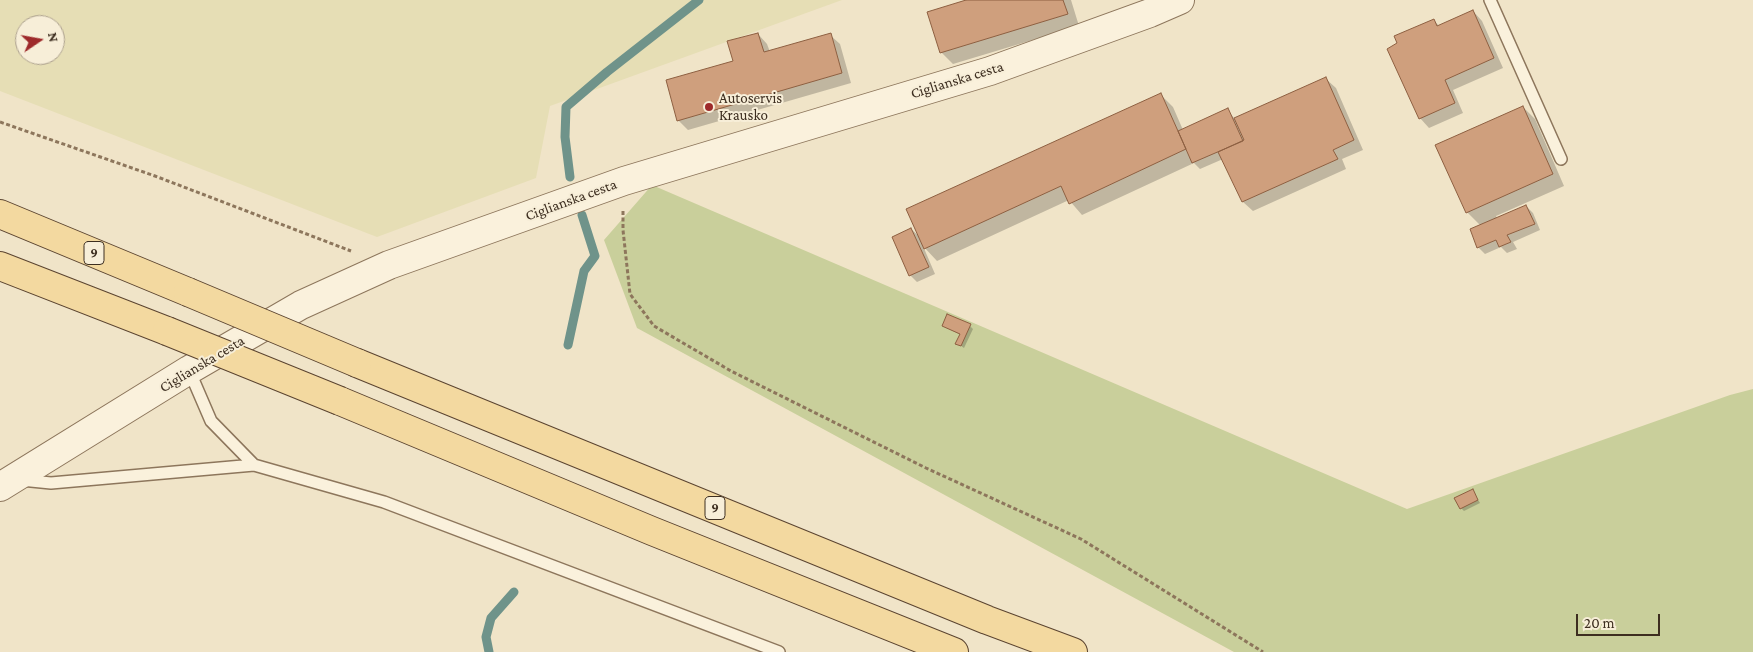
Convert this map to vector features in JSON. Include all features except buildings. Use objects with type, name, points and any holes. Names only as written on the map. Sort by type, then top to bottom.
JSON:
[{"type":"main road","name":"9","points":[[0,214],[357,363],[987,620],[1073,652]]},
{"type":"main road","points":[[0,266],[167,331],[652,531],[954,652]]},
{"type":"street","name":"Ciglianska cesta","points":[[7,483],[189,370],[302,305],[389,265],[624,181],[990,71],[1150,13],[1180,0]]},
{"type":"lane","points":[[1490,0],[1561,159]]},
{"type":"lane","points":[[189,370],[210,421],[254,465]]},
{"type":"lane","points":[[7,483],[51,483],[254,465],[384,502],[779,652]]},
{"type":"path","points":[[0,122],[154,176],[389,265]]},
{"type":"path","points":[[622,230],[630,294],[654,326],[731,371],[926,468],[1081,539],[1263,652]]},
{"type":"shaded area","points":[[0,0],[842,0],[550,106],[536,178],[377,237],[0,91]]},
{"type":"green space","points":[[652,185],[1407,509],[1730,395],[1753,389],[1753,652],[1234,652],[637,328],[604,240]]},
{"type":"waterway","points":[[570,177],[565,137],[566,107],[607,72],[699,0]]},
{"type":"waterway","points":[[568,345],[584,271],[595,256],[582,215]]},
{"type":"waterway","points":[[489,652],[486,637],[491,618],[514,592]]},
{"type":"place","name":"Autoservis Krausko","points":[[709,107]]}]
